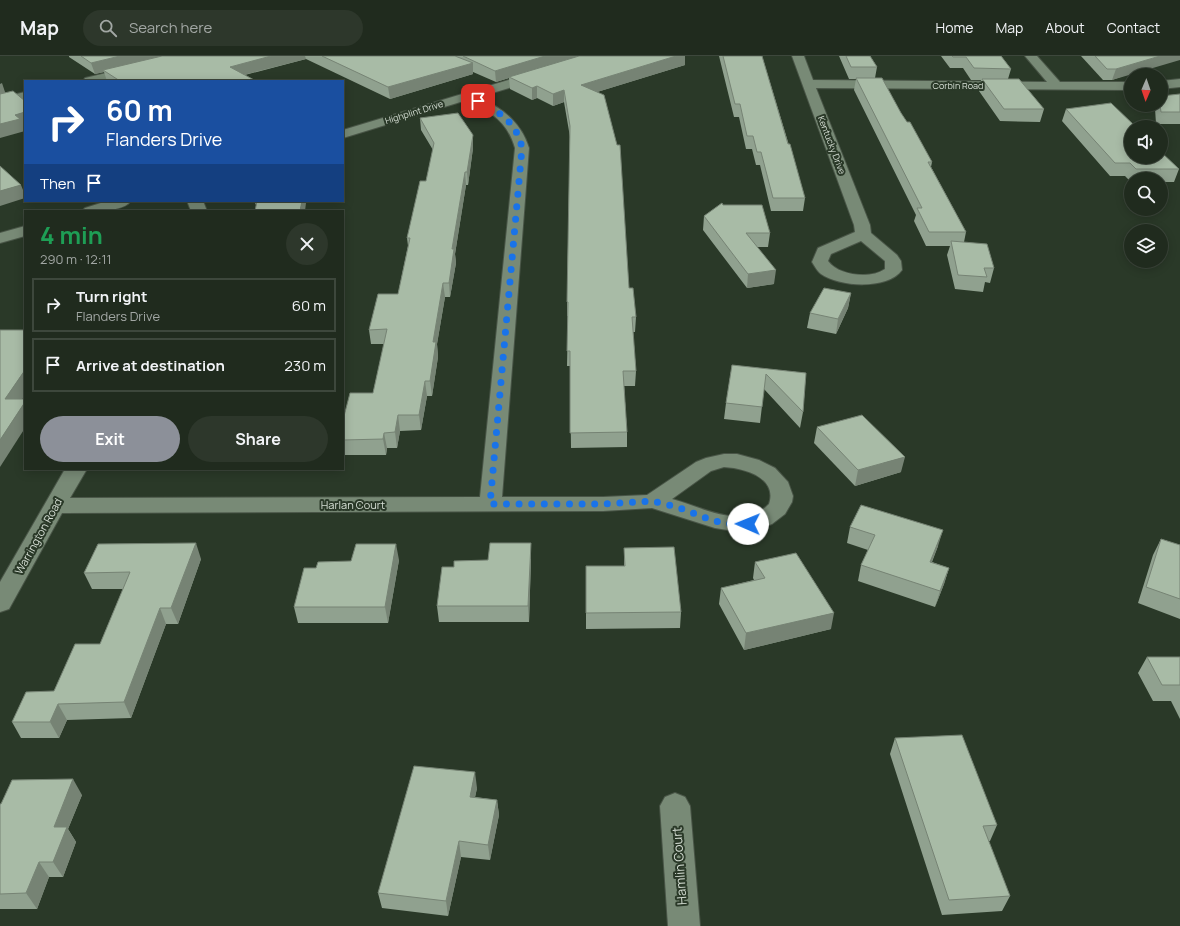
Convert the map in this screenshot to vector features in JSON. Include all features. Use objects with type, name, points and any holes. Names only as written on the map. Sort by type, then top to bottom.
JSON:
[{"type":"street","points":[[93,80],[193,56]]},
{"type":"street","name":"Kentucky Drive","points":[[798,56],[862,225],[863,234]]},
{"type":"street","points":[[1031,56],[1057,86]]},
{"type":"street","name":"Highplint Drive","points":[[344,134],[548,72]]},
{"type":"street","points":[[1168,84],[1180,83]]},
{"type":"street","name":"Corbin Road","points":[[809,84],[1124,86]]},
{"type":"street","points":[[0,102],[24,96]]},
{"type":"street","points":[[468,96],[488,106],[509,122],[520,136],[522,148],[490,504]]},
{"type":"street","points":[[93,210],[120,202]]},
{"type":"street","points":[[0,238],[24,231]]},
{"type":"street","name":"Harlan Court","points":[[55,506],[603,504],[652,501],[677,507],[714,521],[731,524],[748,524],[761,521],[771,515],[778,508],[782,500],[782,490],[769,474],[758,467],[746,463],[718,461],[704,465],[673,488],[652,501]]},
{"type":"street","name":"Warrington Road","points":[[0,603],[75,470]]},
{"type":"street","name":"Hamlin Court","points":[[675,806],[684,926]]},
{"type":"building","points":[[81,56],[120,56],[91,63]]},
{"type":"building","points":[[162,56],[271,56],[230,67],[254,80],[118,80],[103,70]]},
{"type":"building","points":[[322,56],[455,56],[473,63],[388,87]]},
{"type":"building","points":[[463,56],[545,56],[495,71]]},
{"type":"building","points":[[579,56],[676,56],[581,85],[604,95],[617,145],[620,145],[629,288],[633,288],[636,317],[632,317],[636,371],[623,371],[627,432],[570,433],[570,351],[567,351],[567,302],[570,126],[564,90],[553,94],[537,86],[532,88],[509,77]]},
{"type":"building","points":[[723,56],[762,56],[788,144],[790,144],[805,198],[773,198],[761,152],[757,152],[753,136],[747,136],[740,104],[735,104]]},
{"type":"building","points":[[846,56],[870,56],[877,67],[851,67]]},
{"type":"building","points":[[952,56],[1001,56],[1011,69],[974,68],[966,57]]},
{"type":"building","points":[[1095,56],[1160,56],[1116,69],[1107,69]]},
{"type":"building","points":[[856,78],[882,78],[901,113],[907,122],[910,122],[932,162],[928,162],[966,232],[929,232],[917,208],[922,208]]},
{"type":"building","points":[[982,79],[1019,79],[1044,109],[1004,109]]},
{"type":"building","points":[[13,91],[24,100],[24,112],[15,115],[20,119],[0,124],[0,94]]},
{"type":"building","points":[[1180,94],[1180,112],[1168,112],[1168,95]]},
{"type":"building","points":[[1111,103],[1129,120],[1124,120],[1124,163],[1115,163],[1066,109]]},
{"type":"building","points":[[458,113],[473,135],[452,249],[454,249],[449,283],[443,283],[433,342],[436,342],[430,381],[425,381],[419,415],[398,415],[395,432],[384,433],[383,439],[344,440],[344,416],[350,393],[373,393],[387,329],[369,330],[378,294],[398,294],[410,238],[407,238],[420,181],[426,181],[434,143],[420,118]]},
{"type":"building","points":[[1168,159],[1179,169],[1136,169],[1131,164],[1168,164]]},
{"type":"building","points":[[0,166],[21,185],[0,191]]},
{"type":"building","points":[[257,202],[302,202],[300,210],[255,210]]},
{"type":"building","points":[[722,203],[723,205],[762,205],[770,233],[746,233],[776,270],[748,274],[704,216]]},
{"type":"building","points":[[951,241],[987,244],[994,268],[984,268],[987,277],[958,275]]},
{"type":"building","points":[[824,288],[851,293],[838,319],[810,313]]},
{"type":"building","points":[[0,330],[24,330],[24,371],[5,399],[24,399],[24,404],[0,440]]},
{"type":"building","points":[[732,365],[806,373],[803,412],[766,374],[762,407],[726,403]]},
{"type":"building","points":[[862,415],[905,457],[858,470],[817,427]]},
{"type":"building","points":[[861,505],[943,530],[930,562],[949,568],[940,591],[861,565],[875,535],[850,527]]},
{"type":"building","points":[[1161,539],[1180,545],[1180,599],[1146,587]]},
{"type":"building","points":[[196,543],[171,608],[160,608],[124,702],[58,704],[50,722],[12,722],[26,692],[54,691],[75,644],[100,644],[130,572],[84,573],[98,544]]},
{"type":"building","points":[[490,543],[531,543],[528,606],[437,606],[442,567],[454,567],[454,561],[488,560]]},
{"type":"building","points":[[356,544],[396,544],[385,607],[294,607],[304,568],[316,568],[318,562],[351,561]]},
{"type":"building","points":[[674,547],[681,612],[586,613],[586,566],[625,566],[624,548]]},
{"type":"building","points":[[796,553],[834,613],[746,633],[721,588],[765,578],[755,562]]},
{"type":"building","points":[[1147,657],[1180,657],[1180,685],[1162,685]]},
{"type":"building","points":[[962,735],[997,825],[983,826],[1010,896],[949,900],[895,738]]},
{"type":"building","points":[[414,766],[475,772],[470,797],[497,800],[488,845],[459,841],[446,901],[378,893]]},
{"type":"building","points":[[73,779],[54,827],[67,827],[53,862],[39,862],[26,893],[0,894],[0,804],[12,780]]},
{"type":"route","points":[[478,101],[497,111],[516,129],[520,136],[522,148],[490,504],[603,504],[652,501],[677,507],[714,521],[731,524],[748,524]]}]
